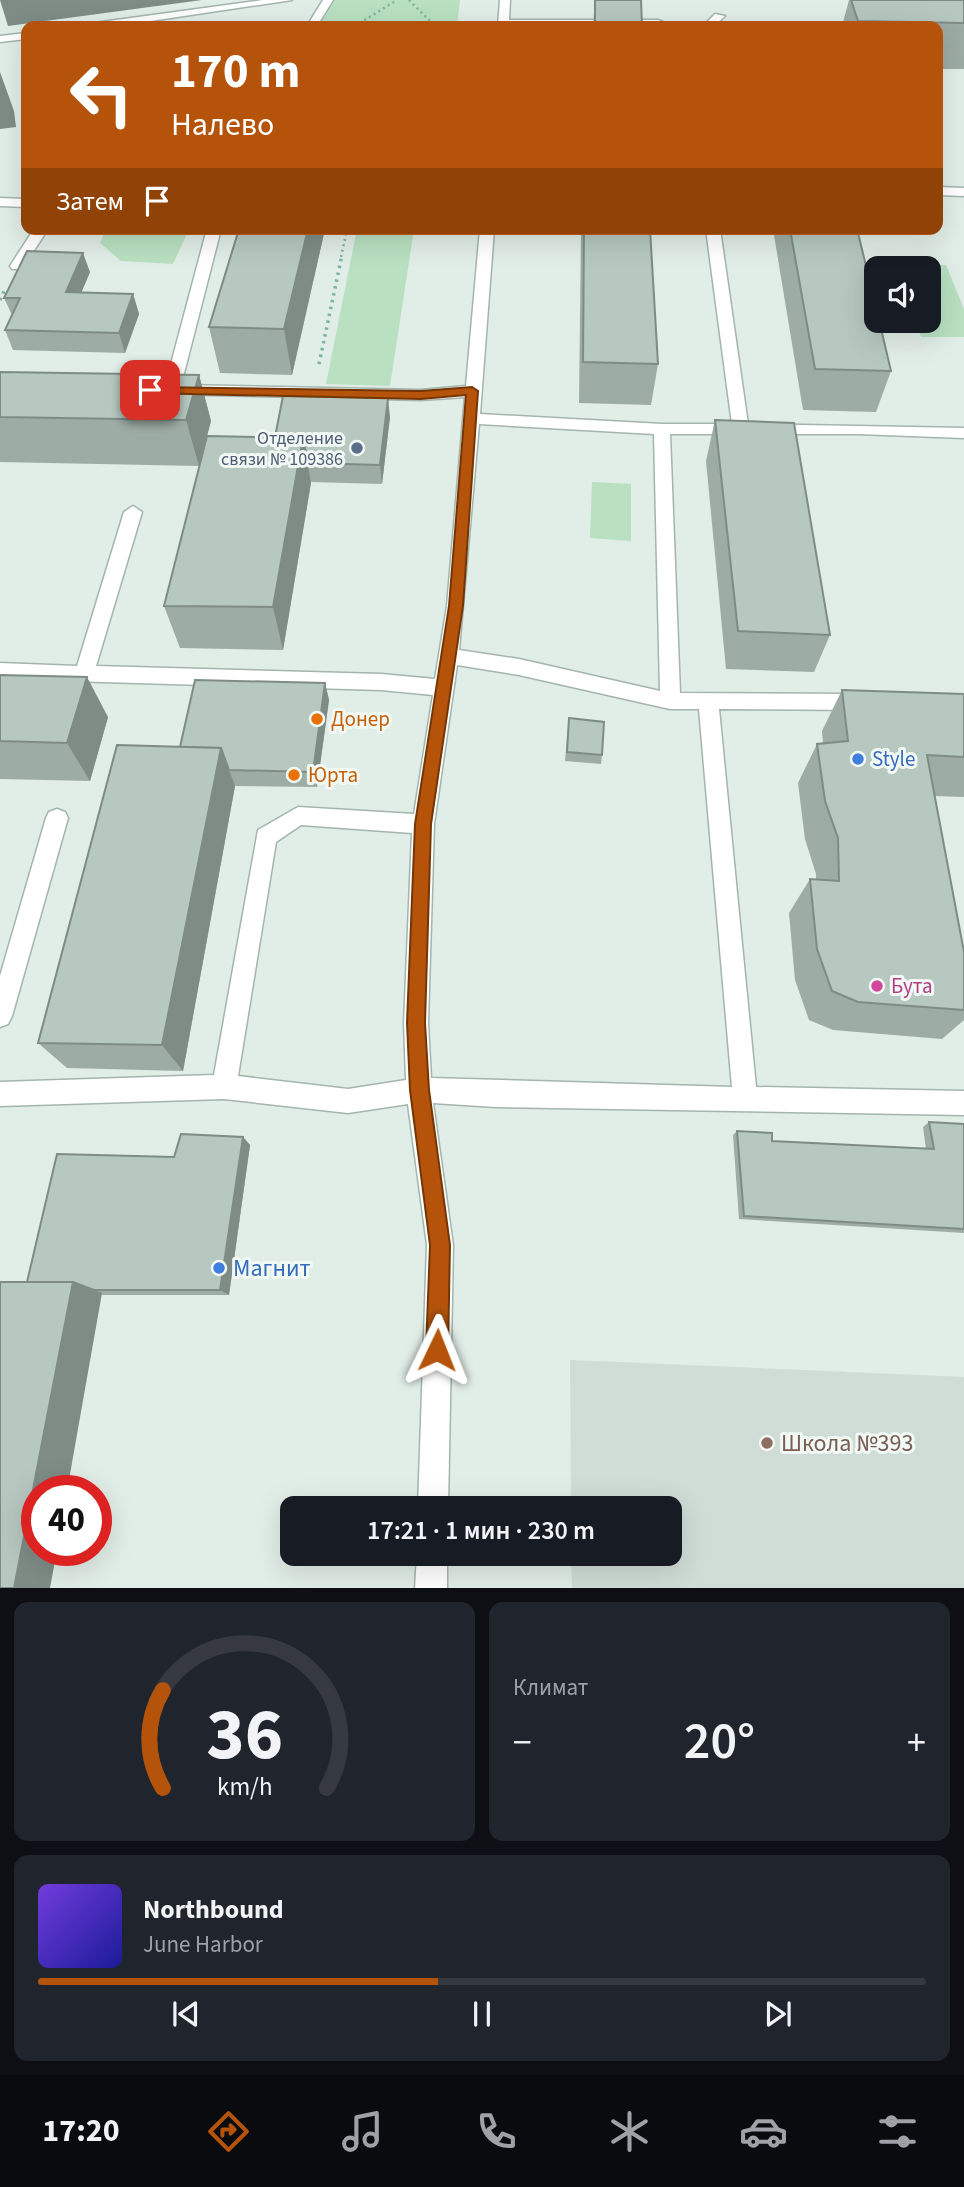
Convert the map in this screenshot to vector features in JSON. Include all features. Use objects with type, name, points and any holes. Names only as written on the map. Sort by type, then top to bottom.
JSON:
[{"type":"street","points":[[131,21],[288,0]]},
{"type":"street","points":[[315,21],[328,0]]},
{"type":"street","points":[[503,21],[505,0]]},
{"type":"street","points":[[714,21],[719,16]]},
{"type":"street","points":[[0,39],[21,37]]},
{"type":"street","points":[[943,191],[964,192]]},
{"type":"street","points":[[0,202],[21,201]]},
{"type":"street","points":[[17,266],[37,235]]},
{"type":"street","points":[[172,390],[212,235]]},
{"type":"street","points":[[433,1496],[440,1245],[419,1090],[416,1023],[423,824],[449,656],[486,235]]},
{"type":"street","points":[[714,235],[741,431]]},
{"type":"street","points":[[150,390],[421,395],[472,391]]},
{"type":"street","points":[[471,418],[662,429],[964,432]]},
{"type":"street","points":[[662,429],[670,701]]},
{"type":"street","points":[[85,674],[133,512]]},
{"type":"street","points":[[449,656],[519,667],[670,701],[881,702]]},
{"type":"street","points":[[0,671],[381,682],[444,688]]},
{"type":"street","points":[[708,703],[745,1098]]},
{"type":"street","points":[[224,1087],[265,836],[298,816],[423,824]]},
{"type":"street","points":[[0,1016],[57,818]]},
{"type":"street","points":[[0,1094],[224,1087],[348,1101],[419,1090],[496,1095],[964,1103]]},
{"type":"street","points":[[431,1588],[432,1566]]},
{"type":"path","points":[[363,21],[397,0]]},
{"type":"path","points":[[409,0],[430,21]]},
{"type":"path","points":[[313,392],[346,235]]},
{"type":"shaded area","name":"Школа №393","points":[[570,1360],[964,1377],[964,1588],[572,1588],[571,1566],[682,1566],[682,1496],[571,1496]]},
{"type":"green space","points":[[334,0],[460,0],[458,21],[320,21]]},
{"type":"green space","points":[[103,235],[186,235],[173,264],[121,261],[100,243]]},
{"type":"green space","points":[[356,235],[413,235],[390,386],[326,384]]},
{"type":"green space","points":[[941,265],[946,265],[964,309],[964,337],[921,337],[920,333],[941,333]]},
{"type":"green space","points":[[592,482],[631,484],[631,541],[590,538]]},
{"type":"building","points":[[595,0],[641,0],[642,21],[595,21]]},
{"type":"building","points":[[851,0],[964,0],[964,23],[858,21]]},
{"type":"building","points":[[237,235],[307,235],[284,329],[209,327]]},
{"type":"building","points":[[584,235],[650,235],[658,364],[583,362]]},
{"type":"building","points":[[791,235],[858,235],[864,258],[864,333],[882,333],[891,371],[815,369]]},
{"type":"building","points":[[27,251],[83,253],[66,292],[133,294],[119,333],[5,330],[20,298],[4,298]]},
{"type":"building","points":[[0,372],[199,375],[186,420],[0,417]]},
{"type":"building","points":[[283,396],[388,398],[380,465],[308,463],[303,438],[275,437]]},
{"type":"building","points":[[715,420],[794,423],[830,635],[738,631]]},
{"type":"building","points":[[207,436],[303,438],[273,607],[164,606]]},
{"type":"building","points":[[0,675],[87,677],[67,743],[0,741]]},
{"type":"building","points":[[195,680],[325,683],[313,772],[229,770],[221,748],[180,747]]},
{"type":"building","points":[[842,690],[964,694],[964,757],[927,755],[964,952],[964,1010],[858,1002],[832,991],[817,949],[810,879],[839,881],[838,838],[825,801],[817,744],[848,741]]},
{"type":"building","points":[[569,718],[604,722],[602,755],[567,752]]},
{"type":"building","points":[[117,745],[221,748],[162,1045],[38,1043]]},
{"type":"building","points":[[929,1122],[964,1124],[964,1229],[744,1216],[737,1131],[772,1133],[772,1141],[934,1149]]},
{"type":"building","points":[[181,1134],[243,1137],[220,1290],[94,1290],[73,1282],[27,1282],[57,1154],[174,1157]]},
{"type":"building","points":[[0,1282],[73,1282],[36,1475],[21,1475],[21,1552],[14,1588],[0,1588]]},
{"type":"place","name":"Отделение связи № 109386","points":[[357,448]]},
{"type":"place","name":"Донер","points":[[317,719]]},
{"type":"place","name":"Style","points":[[858,759]]},
{"type":"place","name":"Юрта","points":[[294,775]]},
{"type":"place","name":"Бута","points":[[877,986]]},
{"type":"place","name":"Магнит","points":[[219,1268]]},
{"type":"place","name":"Школа №393","points":[[767,1443]]},
{"type":"route","points":[[150,390],[421,395],[472,391],[456,606],[423,824],[416,1023],[419,1090],[440,1245],[437,1350]]}]
